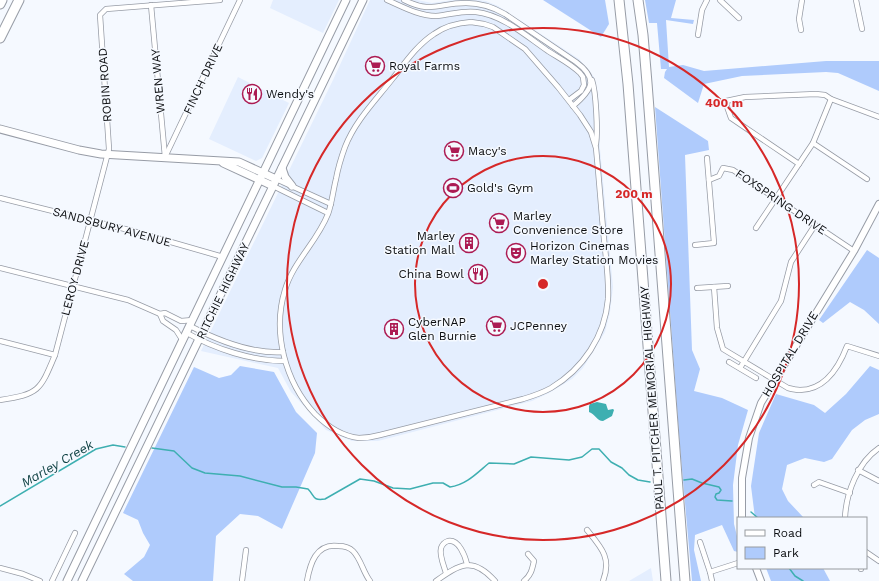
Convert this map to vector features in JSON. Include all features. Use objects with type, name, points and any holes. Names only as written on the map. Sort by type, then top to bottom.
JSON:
[{"type":"highway","points":[[0,4],[2,0]]},
{"type":"highway","points":[[0,38],[19,0]]},
{"type":"highway","points":[[613,0],[628,84]]},
{"type":"highway","name":"PAUL T. PITCHER MEMORIAL HIGHWAY","points":[[619,0],[628,84],[666,581]]},
{"type":"highway","name":"PAUL T. PITCHER MEMORIAL HIGHWAY","points":[[638,0],[646,70],[685,581]]},
{"type":"main road","name":"RITCHIE HIGHWAY","points":[[67,581],[346,0]]},
{"type":"main road","name":"RITCHIE HIGHWAY","points":[[82,581],[363,0]]},
{"type":"main road","points":[[0,128],[83,151],[107,155],[218,160],[262,176],[275,183]]},
{"type":"main road","points":[[282,168],[285,177],[292,186]]},
{"type":"street","points":[[151,5],[220,0]]},
{"type":"street","name":"FINCH DRIVE","points":[[165,157],[240,0]]},
{"type":"street","points":[[388,0],[416,13],[425,15],[443,15],[460,11],[468,11],[485,13],[502,20],[572,67],[583,77],[584,85],[581,91],[569,100]]},
{"type":"street","points":[[404,0],[416,6],[425,8],[467,3],[485,5],[496,9],[576,62],[590,77],[594,89],[598,135],[596,148]]},
{"type":"street","points":[[698,35],[702,10],[707,0]]},
{"type":"street","points":[[720,0],[739,18]]},
{"type":"street","points":[[801,30],[799,20],[802,0]]},
{"type":"street","points":[[856,0],[862,29]]},
{"type":"street","name":"ROBIN ROAD","points":[[107,155],[109,149],[100,14],[106,9],[151,5]]},
{"type":"street","name":"WREN WAY","points":[[151,5],[165,157]]},
{"type":"street","points":[[471,22],[484,24],[501,31],[525,49],[573,106],[588,126],[596,148],[608,277],[606,309],[601,330],[590,350],[575,369],[561,381],[550,388],[523,399],[380,435],[360,438],[349,436],[326,425],[310,408],[296,389],[283,352],[280,314],[285,289],[295,268],[317,237],[328,213],[341,159],[352,132],[358,122],[426,39],[442,29],[459,23],[471,22]]},
{"type":"street","points":[[573,106],[587,94],[589,90],[590,81],[585,70]]},
{"type":"street","points":[[712,104],[745,97],[816,94],[825,95],[879,117]]},
{"type":"street","points":[[756,228],[813,143],[832,99]]},
{"type":"street","points":[[726,101],[731,118],[799,164]]},
{"type":"street","points":[[813,143],[867,179]]},
{"type":"street","name":"LEROY DRIVE","points":[[0,400],[22,397],[35,391],[44,381],[55,355],[107,155]]},
{"type":"street","points":[[695,245],[714,243],[707,158]]},
{"type":"street","name":"FOXSPRING DRIVE","points":[[708,180],[719,176],[723,168],[733,170],[777,198],[854,251]]},
{"type":"street","points":[[275,183],[292,186],[331,204]]},
{"type":"street","points":[[275,183],[328,213]]},
{"type":"street","name":"SANDSBURY AVENUE","points":[[0,198],[90,220],[223,257]]},
{"type":"street","name":"HOSPITAL DRIVE","points":[[742,517],[742,478],[749,438],[761,403],[854,251],[879,204]]},
{"type":"street","points":[[740,368],[781,301],[791,262],[815,225]]},
{"type":"street","points":[[0,268],[128,300],[160,314],[165,313],[218,340],[267,352],[283,352]]},
{"type":"street","points":[[697,288],[728,286]]},
{"type":"street","points":[[714,287],[717,328],[723,349],[788,388],[800,390],[813,388],[826,381],[835,370],[847,346],[879,356]]},
{"type":"street","points":[[160,314],[163,321],[176,330],[183,341]]},
{"type":"street","points":[[190,326],[199,340],[225,350],[264,359],[285,361]]},
{"type":"street","points":[[0,341],[55,355]]},
{"type":"street","points":[[729,362],[756,378]]},
{"type":"street","points":[[845,517],[845,511],[858,470],[871,454],[879,448]]},
{"type":"street","points":[[858,470],[879,481]]},
{"type":"street","points":[[814,485],[819,482],[850,493]]},
{"type":"street","points":[[588,530],[604,551],[607,562],[606,575],[603,581]]},
{"type":"street","points":[[52,581],[75,532]]},
{"type":"street","points":[[446,573],[441,553],[442,546],[445,542],[454,542],[459,546],[466,557],[467,564]]},
{"type":"street","points":[[700,542],[712,581]]},
{"type":"street","points":[[307,581],[310,564],[314,557],[320,550],[327,546],[335,545],[344,546],[352,550],[370,581]]},
{"type":"street","points":[[242,581],[246,550]]},
{"type":"street","points":[[524,581],[529,577],[534,561],[528,554]]},
{"type":"street","points":[[867,554],[879,561]]},
{"type":"street","points":[[710,572],[737,563]]},
{"type":"street","points":[[436,581],[446,573],[467,564],[475,565],[485,570],[495,581]]},
{"type":"street","points":[[0,568],[23,574],[40,581]]},
{"type":"street","points":[[756,569],[761,581]]},
{"type":"shaded area","points":[[273,0],[339,0],[323,33],[270,8]]},
{"type":"shaded area","points":[[370,0],[417,0],[432,3],[453,0],[486,1],[498,6],[579,59],[594,77],[597,93],[600,149],[613,287],[610,312],[605,332],[583,368],[572,379],[549,393],[532,401],[378,441],[352,441],[326,430],[291,392],[278,368],[201,351],[333,80]]},
{"type":"shaded area","points":[[238,77],[289,103],[262,158],[256,161],[209,139]]},
{"type":"shaded area","points":[[597,402],[606,404],[608,410],[613,409],[612,416],[601,421],[589,412],[590,404]]},
{"type":"shaded area","points":[[651,568],[653,581],[629,581]]},
{"type":"green space","points":[[543,0],[605,0],[609,24],[601,37]]},
{"type":"green space","points":[[645,0],[676,0],[671,18],[694,20],[693,24],[666,20],[669,67],[683,65],[704,71],[826,61],[879,61],[879,91],[838,73],[826,72],[742,76],[704,84],[698,103],[664,78],[667,69],[661,69],[657,23],[649,23]]},
{"type":"green space","points":[[655,107],[708,141],[709,150],[685,155],[692,350],[700,369],[694,391],[722,398],[748,410],[738,445],[733,485],[734,524],[737,536],[737,552],[734,551],[722,525],[695,535],[694,550],[701,581],[692,581],[680,447]]},
{"type":"green space","points":[[867,250],[879,258],[879,324],[864,310],[850,302],[823,323],[819,320]]},
{"type":"green space","points":[[240,366],[274,372],[296,412],[317,433],[315,453],[282,529],[258,516],[240,514],[216,536],[213,581],[133,581],[124,574],[144,557],[150,545],[138,520],[123,513],[194,367],[219,378],[231,375]]},
{"type":"green space","points":[[870,366],[879,370],[879,414],[865,420],[852,430],[832,459],[824,462],[805,458],[787,465],[782,489],[788,501],[803,517],[755,517],[751,486],[759,433],[776,394],[814,405],[825,413],[846,394]]},
{"type":"green space","points":[[766,569],[824,569],[830,581],[771,581]]},
{"type":"waterway","name":"Marley Creek","points":[[0,506],[96,449],[113,445],[125,447]]},
{"type":"waterway","points":[[152,448],[174,451],[192,468],[205,473],[240,476],[282,487],[308,489],[316,499],[325,499],[360,479],[374,481],[393,488],[410,489],[433,483],[443,483],[450,487],[456,486],[466,481],[489,463],[514,464],[531,457],[569,460],[582,457],[592,449],[599,449],[611,462],[622,468],[629,475],[638,480],[650,482]]},
{"type":"waterway","points":[[684,480],[692,479],[719,487],[721,490],[716,494],[715,497],[717,500],[732,501]]},
{"type":"waterway","points":[[751,512],[757,517]]},
{"type":"waterway","points":[[790,569],[795,576],[803,581]]},
{"type":"place","name":"Royal Farms","points":[[375,66]]},
{"type":"place","name":"Wendy's","points":[[252,94]]},
{"type":"place","name":"Macy's","points":[[454,151]]},
{"type":"place","name":"Gold's Gym","points":[[453,188]]},
{"type":"place","name":"Marley Convenience Store","points":[[499,223]]},
{"type":"place","name":"Marley Station Mall","points":[[469,243]]},
{"type":"place","name":"Horizon Cinemas Marley Station Movies","points":[[516,253]]},
{"type":"place","name":"China Bowl","points":[[478,274]]},
{"type":"place","name":"JCPenney","points":[[496,326]]},
{"type":"place","name":"CyberNAP Glen Burnie","points":[[394,329]]}]
